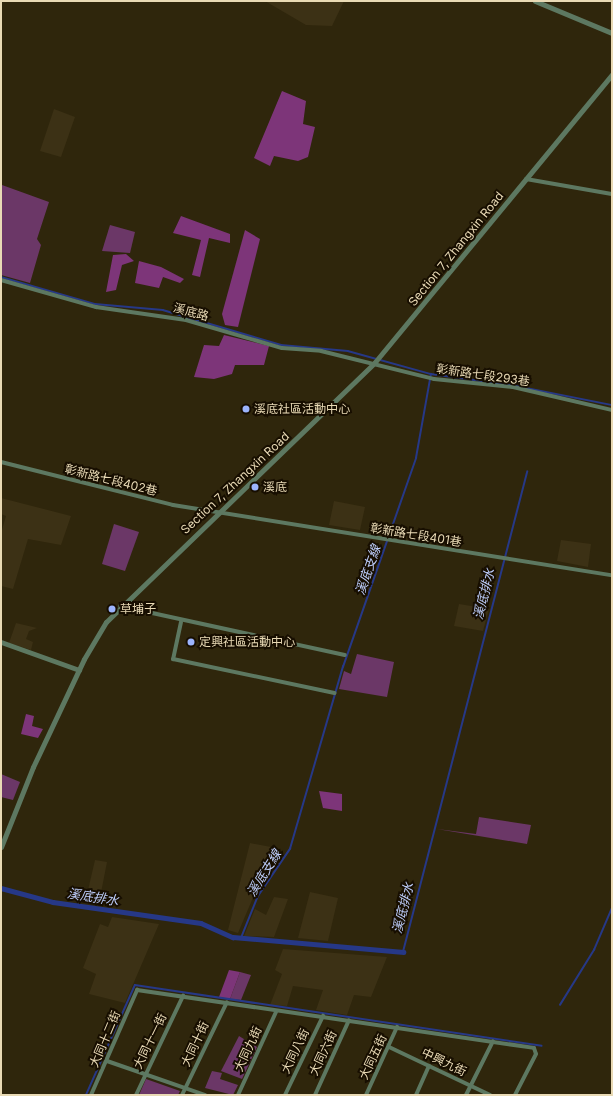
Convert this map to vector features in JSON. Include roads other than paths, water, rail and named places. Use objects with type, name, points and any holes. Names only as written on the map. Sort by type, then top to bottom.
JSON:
[{"type":"street","points":[[535,1],[612,33]]},
{"type":"street","name":"Section 7, Zhangxin Road","points":[[1,847],[33,767],[98,632],[120,606],[375,362],[612,74]]},
{"type":"street","points":[[526,179],[612,194]]},
{"type":"street","name":"溪底路","points":[[1,280],[96,307],[156,313],[282,348],[375,362]]},
{"type":"street","name":"彰新路七段293巷","points":[[375,362],[434,379],[513,387],[612,410]]},
{"type":"street","name":"彰新路七段402巷","points":[[1,462],[217,513]]},
{"type":"street","name":"彰新路七段401巷","points":[[217,513],[612,575]]},
{"type":"street","points":[[120,606],[181,622],[258,635],[345,656]]},
{"type":"street","points":[[181,622],[173,659],[334,693]]},
{"type":"street","points":[[1,642],[79,670]]},
{"type":"street","name":"大同十二街","points":[[91,1095],[137,990],[183,996]]},
{"type":"street","points":[[183,996],[227,1002],[276,1012],[323,1016],[529,1046],[536,1054],[515,1095]]},
{"type":"street","name":"大同十一街","points":[[136,1095],[183,996]]},
{"type":"street","name":"大同十街","points":[[182,1095],[227,1002]]},
{"type":"street","name":"大同九街","points":[[238,1095],[276,1012]]},
{"type":"street","name":"大同八街","points":[[285,1095],[323,1016]]},
{"type":"street","name":"大同六街","points":[[315,1095],[349,1020]]},
{"type":"street","name":"大同五街","points":[[366,1095],[397,1027]]},
{"type":"street","points":[[466,1095],[493,1041]]},
{"type":"street","name":"中興九街","points":[[389,1047],[490,1095]]},
{"type":"street","points":[[107,1061],[146,1073],[205,1095]]},
{"type":"street","points":[[416,1095],[429,1066]]},
{"type":"waterway","points":[[1,277],[95,304],[163,310],[281,345],[348,351],[431,374]]},
{"type":"waterway","name":"溪底支線","points":[[241,938],[258,896],[290,849],[343,667],[416,458],[431,374],[510,385]]},
{"type":"waterway","name":"溪底支線","points":[[516,386],[612,405]]},
{"type":"waterway","name":"溪底排水","points":[[403,952],[527,472]]},
{"type":"waterway","name":"溪底排水","points":[[1,888],[53,902],[201,923],[233,937],[403,952]]},
{"type":"waterway","points":[[560,1005],[594,950],[612,908]]},
{"type":"waterway","points":[[86,1095],[135,985],[541,1046]]},
{"type":"place","name":"溪底社區活動中心","points":[[246,409]]},
{"type":"place","name":"溪底","points":[[255,487]]},
{"type":"place","name":"草埔子","points":[[112,609]]},
{"type":"place","name":"定興社區活動中心","points":[[191,642]]}]
